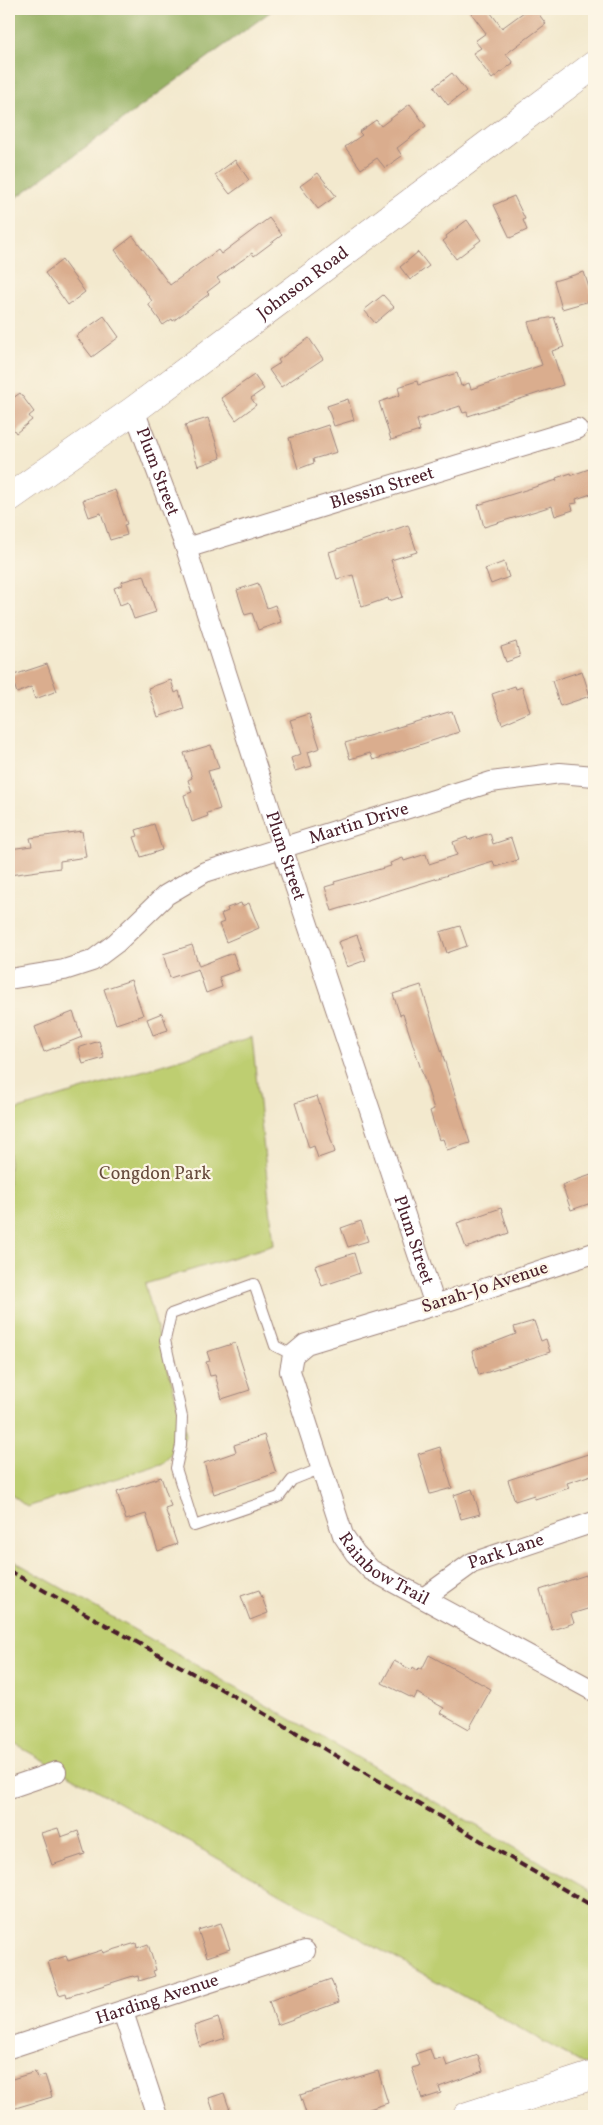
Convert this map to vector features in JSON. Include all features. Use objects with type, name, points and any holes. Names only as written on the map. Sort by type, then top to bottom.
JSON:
[{"type":"main road","name":"Johnson Road","points":[[9,498],[134,410],[594,65]]},
{"type":"main road","points":[[480,2114],[594,2075]]},
{"type":"street","name":"Plum Street","points":[[134,410],[186,548],[282,847],[435,1305]]},
{"type":"street","name":"Blessin Street","points":[[186,548],[577,429]]},
{"type":"street","name":"Martin Drive","points":[[9,979],[64,970],[92,961],[116,943],[166,895],[205,872],[491,782],[560,773],[594,776]]},
{"type":"street","name":"Sarah-Jo Avenue","points":[[293,1355],[306,1344],[435,1305],[594,1253]]},
{"type":"street","name":"Rainbow Trail","points":[[293,1355],[290,1371],[343,1535],[355,1553],[371,1570],[425,1597],[594,1690]]},
{"type":"street","name":"Park Lane","points":[[425,1597],[472,1563],[594,1522]]},
{"type":"street","points":[[9,1788],[56,1772]]},
{"type":"street","name":"Harding Avenue","points":[[9,2048],[305,1951]]},
{"type":"street","points":[[123,2012],[158,2116]]},
{"type":"lane","points":[[293,1355],[275,1346],[254,1284],[171,1314],[165,1340],[182,1417],[181,1445],[176,1468],[194,1526],[279,1497],[292,1480],[322,1468]]},
{"type":"green space","points":[[9,9],[274,9],[9,203]]},
{"type":"green space","name":"Congdon Park","points":[[252,1037],[274,1245],[145,1284],[186,1435],[164,1463],[27,1507],[9,1493],[9,1112]]},
{"type":"green space","points":[[9,1558],[594,1893],[594,2070],[9,1741]]},
{"type":"building","points":[[468,9],[488,9],[502,28],[528,9],[535,9],[546,24],[506,54],[513,63],[492,79],[473,53],[481,48],[475,41],[486,33]]},
{"type":"building","points":[[452,73],[466,91],[448,105],[434,87]]},
{"type":"building","points":[[410,104],[426,126],[397,148],[402,156],[385,168],[377,158],[361,169],[345,147],[362,135],[359,132],[376,120],[381,126]]},
{"type":"building","points":[[235,160],[249,180],[230,194],[215,175]]},
{"type":"building","points":[[318,173],[336,196],[318,209],[300,186]]},
{"type":"building","points":[[514,196],[525,219],[523,220],[527,230],[510,238],[494,205]]},
{"type":"building","points":[[269,218],[282,235],[254,256],[252,253],[217,278],[220,282],[207,292],[209,294],[173,321],[172,319],[163,325],[148,304],[152,301],[115,250],[133,236],[170,285],[218,250],[221,254]]},
{"type":"building","points":[[467,220],[481,240],[456,259],[443,241],[447,238],[446,236]]},
{"type":"building","points":[[418,252],[429,266],[410,280],[400,267]]},
{"type":"building","points":[[62,260],[85,292],[68,305],[45,273]]},
{"type":"building","points":[[584,272],[593,300],[562,309],[554,281]]},
{"type":"building","points":[[383,295],[394,307],[375,323],[364,310]]},
{"type":"building","points":[[104,316],[119,337],[92,357],[76,336]]},
{"type":"building","points":[[554,317],[564,347],[552,351],[563,385],[468,416],[467,412],[463,413],[460,406],[417,420],[420,431],[391,440],[379,402],[400,395],[398,387],[417,381],[418,385],[457,373],[461,386],[469,383],[471,389],[542,365],[528,322]]},
{"type":"building","points":[[309,338],[323,359],[281,387],[269,370],[280,363],[278,360]]},
{"type":"building","points":[[254,375],[264,389],[251,398],[256,405],[236,420],[221,398]]},
{"type":"building","points":[[20,393],[34,412],[29,416],[32,420],[16,433],[9,423],[9,401]]},
{"type":"building","points":[[348,399],[354,420],[334,426],[327,406]]},
{"type":"building","points":[[208,418],[221,458],[198,466],[185,425]]},
{"type":"building","points":[[328,425],[337,452],[313,459],[314,463],[298,469],[289,438]]},
{"type":"building","points":[[589,469],[594,484],[594,493],[576,499],[577,503],[571,504],[573,510],[555,516],[552,506],[484,527],[478,505],[557,480],[556,478],[571,473],[572,475]]},
{"type":"building","points":[[115,490],[127,524],[124,525],[127,535],[110,540],[101,513],[89,517],[83,500]]},
{"type":"building","points":[[408,525],[417,552],[391,560],[403,597],[389,601],[388,598],[362,607],[353,575],[337,579],[329,552]]},
{"type":"building","points":[[504,562],[509,577],[491,584],[485,569]]},
{"type":"building","points":[[144,575],[156,612],[134,619],[128,602],[120,605],[114,588],[122,585],[121,582]]},
{"type":"building","points":[[258,583],[267,608],[275,605],[281,622],[258,630],[252,613],[245,615],[237,590]]},
{"type":"building","points":[[516,642],[520,657],[506,662],[501,647]]},
{"type":"building","points":[[47,664],[57,691],[35,699],[31,687],[17,693],[11,676]]},
{"type":"building","points":[[582,671],[590,696],[560,706],[552,681]]},
{"type":"building","points":[[171,680],[175,693],[179,691],[184,708],[158,717],[148,688]]},
{"type":"building","points":[[515,686],[516,689],[522,687],[530,712],[502,724],[492,694]]},
{"type":"building","points":[[452,711],[459,732],[373,760],[370,753],[350,759],[345,743]]},
{"type":"building","points":[[309,714],[320,748],[308,752],[312,766],[295,771],[291,758],[301,754],[290,720]]},
{"type":"building","points":[[211,745],[219,768],[208,771],[220,809],[207,813],[208,816],[192,822],[184,795],[192,792],[188,780],[192,778],[184,753]]},
{"type":"building","points":[[154,824],[162,850],[141,857],[134,837],[138,836],[136,830]]},
{"type":"building","points":[[82,831],[86,857],[60,861],[60,868],[9,875],[9,849],[32,846],[30,838]]},
{"type":"building","points":[[490,833],[493,844],[511,838],[518,860],[495,867],[493,861],[332,911],[325,887],[335,884],[334,882],[391,866],[390,863],[403,858],[404,861],[426,854],[429,864],[457,855],[453,842],[467,837],[468,840]]},
{"type":"building","points":[[241,903],[242,906],[249,903],[259,928],[226,942],[219,924],[224,922],[221,914],[228,911],[227,908]]},
{"type":"building","points":[[460,926],[467,946],[447,953],[440,932]]},
{"type":"building","points":[[357,935],[366,960],[347,967],[338,942]]},
{"type":"building","points":[[192,945],[199,966],[233,953],[239,970],[219,977],[222,987],[206,993],[198,969],[170,978],[163,954]]},
{"type":"building","points":[[131,980],[143,1015],[116,1024],[104,989]]},
{"type":"building","points":[[421,985],[470,1143],[447,1150],[443,1139],[439,1140],[430,1111],[434,1109],[403,1014],[400,1015],[393,994]]},
{"type":"building","points":[[73,1012],[82,1037],[44,1052],[35,1027]]},
{"type":"building","points":[[162,1013],[168,1030],[153,1035],[147,1019]]},
{"type":"building","points":[[99,1041],[104,1058],[83,1064],[78,1048]]},
{"type":"building","points":[[317,1096],[335,1152],[318,1158],[314,1146],[309,1148],[295,1103]]},
{"type":"building","points":[[594,1174],[594,1202],[571,1210],[562,1185]]},
{"type":"building","points":[[501,1208],[509,1233],[466,1248],[457,1223]]},
{"type":"building","points":[[361,1221],[368,1241],[348,1247],[341,1228]]},
{"type":"building","points":[[354,1253],[360,1273],[322,1286],[315,1266]]},
{"type":"building","points":[[534,1321],[541,1341],[546,1339],[550,1352],[479,1375],[472,1351],[516,1334],[514,1327]]},
{"type":"building","points":[[235,1343],[250,1390],[222,1399],[215,1375],[210,1376],[206,1362],[210,1361],[207,1352]]},
{"type":"building","points":[[264,1435],[276,1473],[214,1494],[204,1463],[236,1452],[234,1445]]},
{"type":"building","points":[[440,1447],[452,1488],[430,1494],[418,1454]]},
{"type":"building","points":[[594,1452],[594,1474],[567,1483],[569,1488],[535,1499],[534,1495],[515,1501],[508,1480]]},
{"type":"building","points":[[161,1477],[171,1506],[165,1508],[177,1544],[158,1551],[146,1514],[126,1520],[117,1492]]},
{"type":"building","points":[[472,1489],[480,1514],[461,1519],[454,1495]]},
{"type":"building","points":[[586,1575],[594,1607],[571,1614],[574,1623],[552,1630],[540,1590]]},
{"type":"building","points":[[259,1590],[268,1613],[250,1620],[241,1596]]},
{"type":"building","points":[[429,1655],[491,1689],[469,1729],[441,1713],[444,1708],[417,1693],[414,1699],[382,1683],[394,1661],[412,1670],[413,1667],[417,1670],[419,1668],[422,1669]]},
{"type":"building","points":[[58,1828],[61,1837],[78,1831],[85,1854],[52,1865],[41,1833]]},
{"type":"building","points":[[221,1923],[230,1949],[207,1957],[198,1930]]},
{"type":"building","points":[[136,1943],[137,1948],[148,1944],[156,1970],[153,1971],[155,1976],[139,1981],[138,1976],[133,1976],[67,1997],[66,1993],[59,1995],[48,1962],[66,1956],[68,1961],[102,1950],[103,1953]]},
{"type":"building","points":[[331,1979],[339,2002],[277,2025],[269,2001]]},
{"type":"building","points":[[218,2018],[225,2038],[200,2047],[194,2026]]},
{"type":"building","points":[[430,2049],[434,2061],[444,2058],[447,2066],[478,2055],[483,2071],[439,2087],[441,2093],[422,2099],[412,2068],[419,2066],[415,2054]]},
{"type":"building","points":[[378,2071],[388,2103],[369,2109],[370,2113],[360,2116],[307,2116],[300,2095]]},
{"type":"building","points":[[35,2072],[37,2078],[45,2075],[52,2097],[9,2110],[9,2080]]},
{"type":"building","points":[[224,2093],[232,2116],[215,2116],[209,2098]]},
{"type":"railway","points":[[9,1571],[246,1703],[594,1907]]}]
